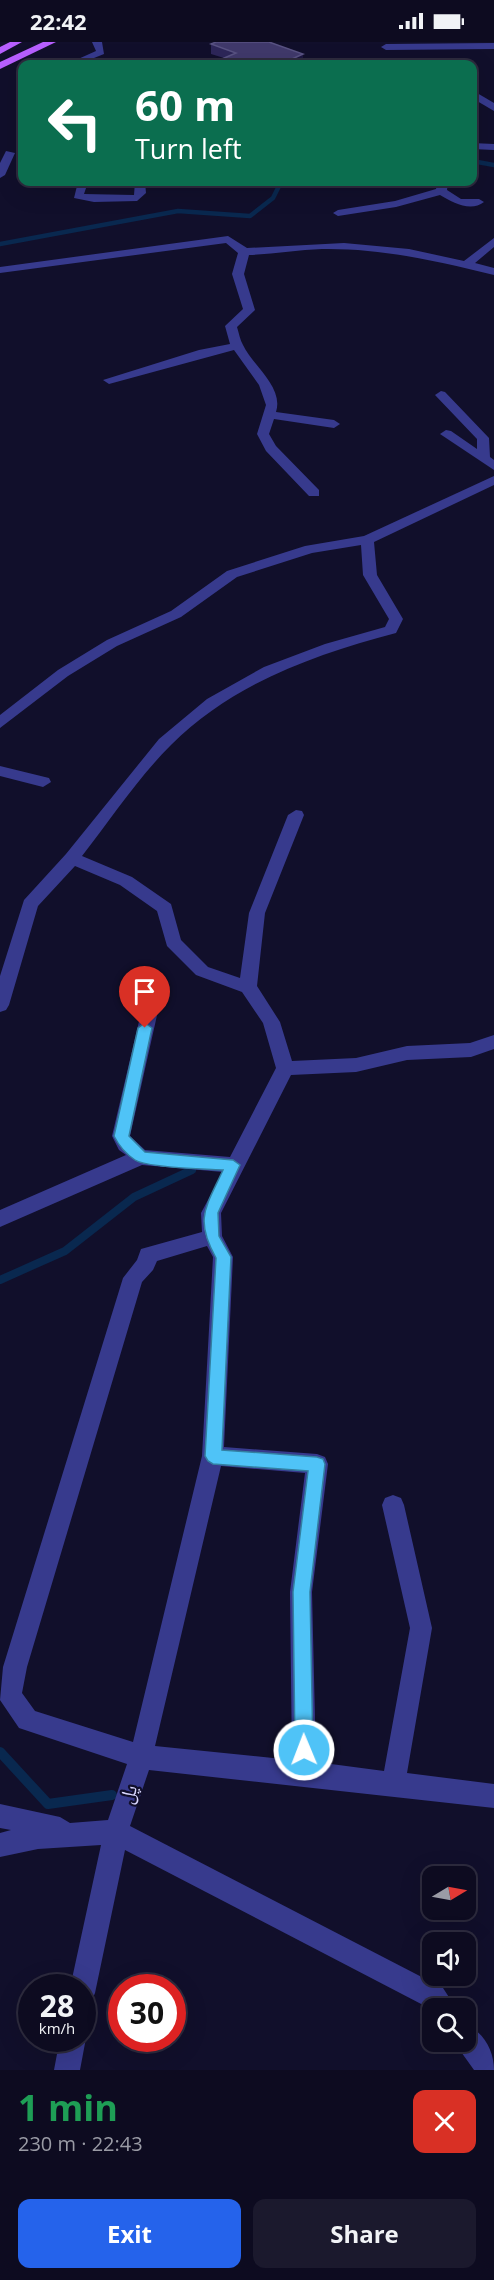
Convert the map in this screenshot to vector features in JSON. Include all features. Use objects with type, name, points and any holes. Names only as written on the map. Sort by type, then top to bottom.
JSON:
[{"type":"main road","points":[[1,50],[17,42]]},
{"type":"main road","points":[[0,66],[51,42]]},
{"type":"street","points":[[82,60],[101,52],[98,42]]},
{"type":"street","points":[[386,47],[494,46]]},
{"type":"street","points":[[477,96],[494,108]]},
{"type":"street","points":[[477,146],[494,147]]},
{"type":"street","points":[[0,175],[5,153]]},
{"type":"street","points":[[82,186],[78,196],[114,199],[137,198],[141,193],[140,186]]},
{"type":"street","points":[[338,213],[396,204],[442,186],[459,202],[479,202]]},
{"type":"street","points":[[0,270],[207,240],[228,239],[244,252],[320,246],[376,248],[439,256],[494,272]]},
{"type":"street","points":[[467,264],[494,241]]},
{"type":"street","points":[[244,252],[238,274],[249,310],[231,326],[237,346],[265,385],[272,405],[263,434],[271,448],[314,493]]},
{"type":"street","points":[[109,380],[203,353],[237,346]]},
{"type":"street","points":[[441,395],[483,438],[488,462]]},
{"type":"street","points":[[269,414],[334,424]]},
{"type":"street","points":[[446,434],[488,462]]},
{"type":"street","points":[[0,723],[112,642],[176,614],[232,574],[310,549],[367,540],[494,480]]},
{"type":"street","points":[[0,1005],[30,904],[72,858],[164,742],[211,702],[271,671],[344,642],[391,630],[396,619],[370,574],[367,540]]},
{"type":"street","points":[[0,771],[42,782]]},
{"type":"street","points":[[248,987],[257,913],[296,815]]},
{"type":"street","points":[[72,858],[126,881],[165,908],[172,942],[202,971],[248,987],[271,1022],[285,1068],[233,1165],[211,1213],[212,1237],[148,1255],[146,1264],[133,1278],[15,1667],[10,1696],[27,1720],[141,1757],[394,1782],[494,1796]]},
{"type":"street","points":[[141,1157],[126,1145],[121,1136],[155,984]]},
{"type":"street","points":[[285,1068],[356,1065],[406,1053],[471,1050],[494,1042]]},
{"type":"street","points":[[0,1220],[141,1157],[233,1165]]},
{"type":"street","name":"پل","points":[[86,1974],[116,1832],[141,1757],[213,1456],[224,1257],[212,1237]]},
{"type":"street","points":[[213,1456],[317,1464],[302,1592],[304,1773]]},
{"type":"street","points":[[393,1505],[421,1628],[394,1782]]},
{"type":"street","points":[[0,1816],[86,1835]]},
{"type":"street","points":[[0,1845],[38,1837],[116,1832],[435,1998]]},
{"type":"street","points":[[67,2070],[70,2052]]},
{"type":"street","points":[[476,2052],[490,2070]]},
{"type":"building","points":[[216,42],[269,42],[303,54],[290,60],[220,60],[236,53],[211,44]]},
{"type":"waterway","points":[[477,162],[494,165]]},
{"type":"waterway","points":[[0,244],[178,211],[250,216],[273,198],[279,186]]},
{"type":"waterway","points":[[0,1280],[65,1251],[134,1197],[192,1170]]},
{"type":"waterway","points":[[0,1752],[48,1804],[112,1795]]},
{"type":"route","points":[[145,1028],[121,1136],[126,1145],[141,1157],[233,1165],[211,1213],[212,1237],[224,1257],[213,1456],[317,1464],[302,1592],[304,1750]]}]
